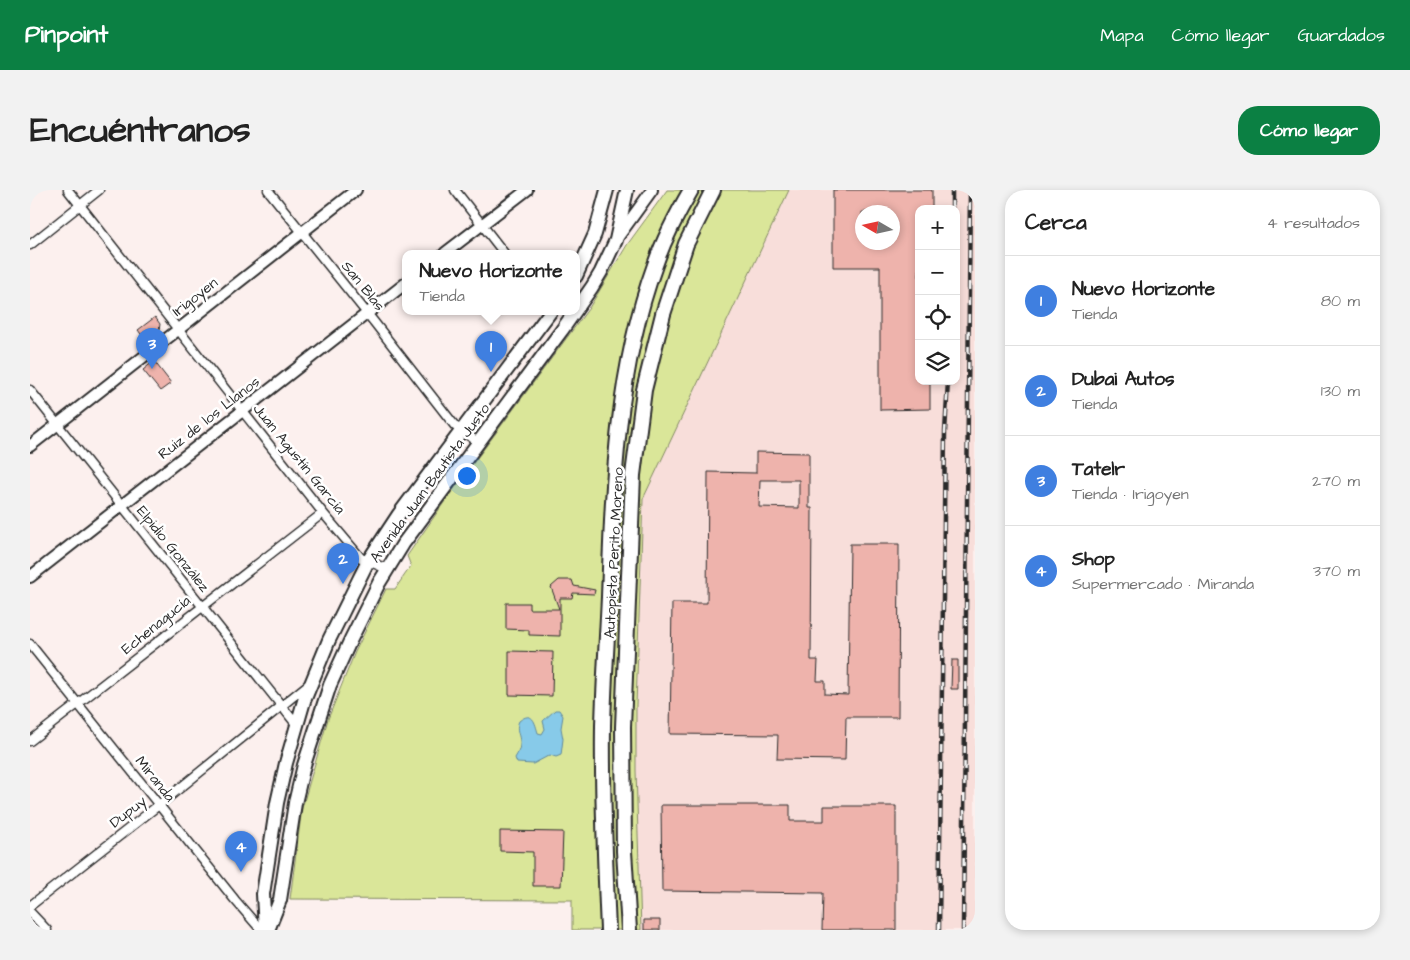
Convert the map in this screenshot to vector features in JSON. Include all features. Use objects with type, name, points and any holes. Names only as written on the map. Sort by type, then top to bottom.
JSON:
[{"type":"highway","name":"Autopista Perito Moreno","points":[[608,930],[603,727],[614,474],[623,388],[641,306],[663,244],[690,190]]},
{"type":"highway","name":"Autopista Perito Moreno","points":[[629,930],[624,851],[623,727],[632,475],[644,390],[663,314],[686,244],[713,190]]},
{"type":"main road","points":[[580,267],[595,234],[607,190]]},
{"type":"main road","name":"Avenida Juan Bautista Justo","points":[[580,305],[601,272],[616,240],[627,190]]},
{"type":"main road","name":"Avenida Juan Bautista Justo","points":[[266,930],[263,894],[277,803],[296,724],[328,640],[368,561],[399,514],[547,315]]},
{"type":"main road","name":"Avenida Juan Bautista Justo","points":[[266,930],[280,900],[295,803],[313,734],[330,685],[344,654],[387,569],[414,529],[572,315]]},
{"type":"street","name":"Juan Agustín García","points":[[68,190],[323,513],[361,558],[387,569]]},
{"type":"street","points":[[30,244],[98,190]]},
{"type":"street","name":"San Blas","points":[[268,190],[455,426],[478,442]]},
{"type":"street","name":"Irigoyen","points":[[30,446],[356,190]]},
{"type":"street","points":[[455,190],[502,250]]},
{"type":"street","points":[[449,250],[527,190]]},
{"type":"street","points":[[616,240],[652,190]]},
{"type":"street","name":"Ruiz de los Llanos","points":[[30,577],[402,286]]},
{"type":"street","name":"Elpidio González","points":[[30,390],[296,724]]},
{"type":"street","name":"Echenagucía","points":[[30,742],[323,513]]},
{"type":"street","name":"Miranda","points":[[30,644],[261,930]]},
{"type":"street","name":"Dupuy","points":[[30,906],[312,682]]},
{"type":"street","points":[[30,912],[46,930]]},
{"type":"shaded area","points":[[789,190],[975,190],[975,930],[641,930],[636,706],[643,499]]},
{"type":"green space","points":[[667,190],[789,190],[643,499],[636,706],[641,930],[572,930],[572,900],[290,899],[302,808],[328,719],[355,652],[386,589],[395,589],[411,566],[407,556],[445,501],[589,308],[627,245]]},
{"type":"water","points":[[555,710],[559,710],[563,716],[561,755],[556,757],[550,755],[533,764],[517,763],[515,758],[520,746],[519,721],[530,717],[533,719],[538,733],[542,734],[545,729],[543,721]]},
{"type":"building","points":[[833,190],[932,190],[932,205],[915,205],[915,385],[930,385],[930,409],[880,410],[880,267],[833,267]]},
{"type":"building","points":[[155,317],[160,324],[159,331],[146,341],[138,330]]},
{"type":"building","points":[[154,361],[171,383],[160,391],[143,370]]},
{"type":"building","points":[[756,452],[809,453],[809,508],[812,508],[811,660],[818,660],[817,681],[825,681],[825,694],[848,695],[850,544],[899,544],[898,717],[846,717],[845,760],[777,759],[778,735],[670,734],[672,603],[707,603],[708,472],[756,473]],"holes":[[[760,480],[799,480],[799,508],[759,507]]]},
{"type":"building","points":[[559,580],[572,580],[574,586],[595,590],[594,594],[573,593],[572,598],[560,598],[560,636],[529,635],[529,630],[506,629],[506,603],[529,603],[529,609],[559,609],[551,587]]},
{"type":"building","points":[[509,651],[553,652],[552,696],[509,695]]},
{"type":"building","points":[[952,660],[958,660],[958,689],[951,689]]},
{"type":"building","points":[[661,805],[790,805],[790,821],[824,821],[824,806],[896,806],[896,930],[822,930],[823,893],[662,891]]},
{"type":"building","points":[[500,831],[563,832],[561,886],[533,886],[533,852],[500,851]]},
{"type":"building","points":[[644,920],[660,920],[660,930],[644,930]]},
{"type":"railway","points":[[952,190],[952,205]]},
{"type":"railway","points":[[963,930],[970,190]]},
{"type":"railway","points":[[939,930],[945,432],[948,385]]},
{"type":"place","name":"Tatelr","points":[[152,369]]},
{"type":"place","name":"Nuevo Horizonte","points":[[491,372]]},
{"type":"place","name":"Dubai Autos","points":[[343,584]]},
{"type":"place","name":"Shop","points":[[241,872]]}]
